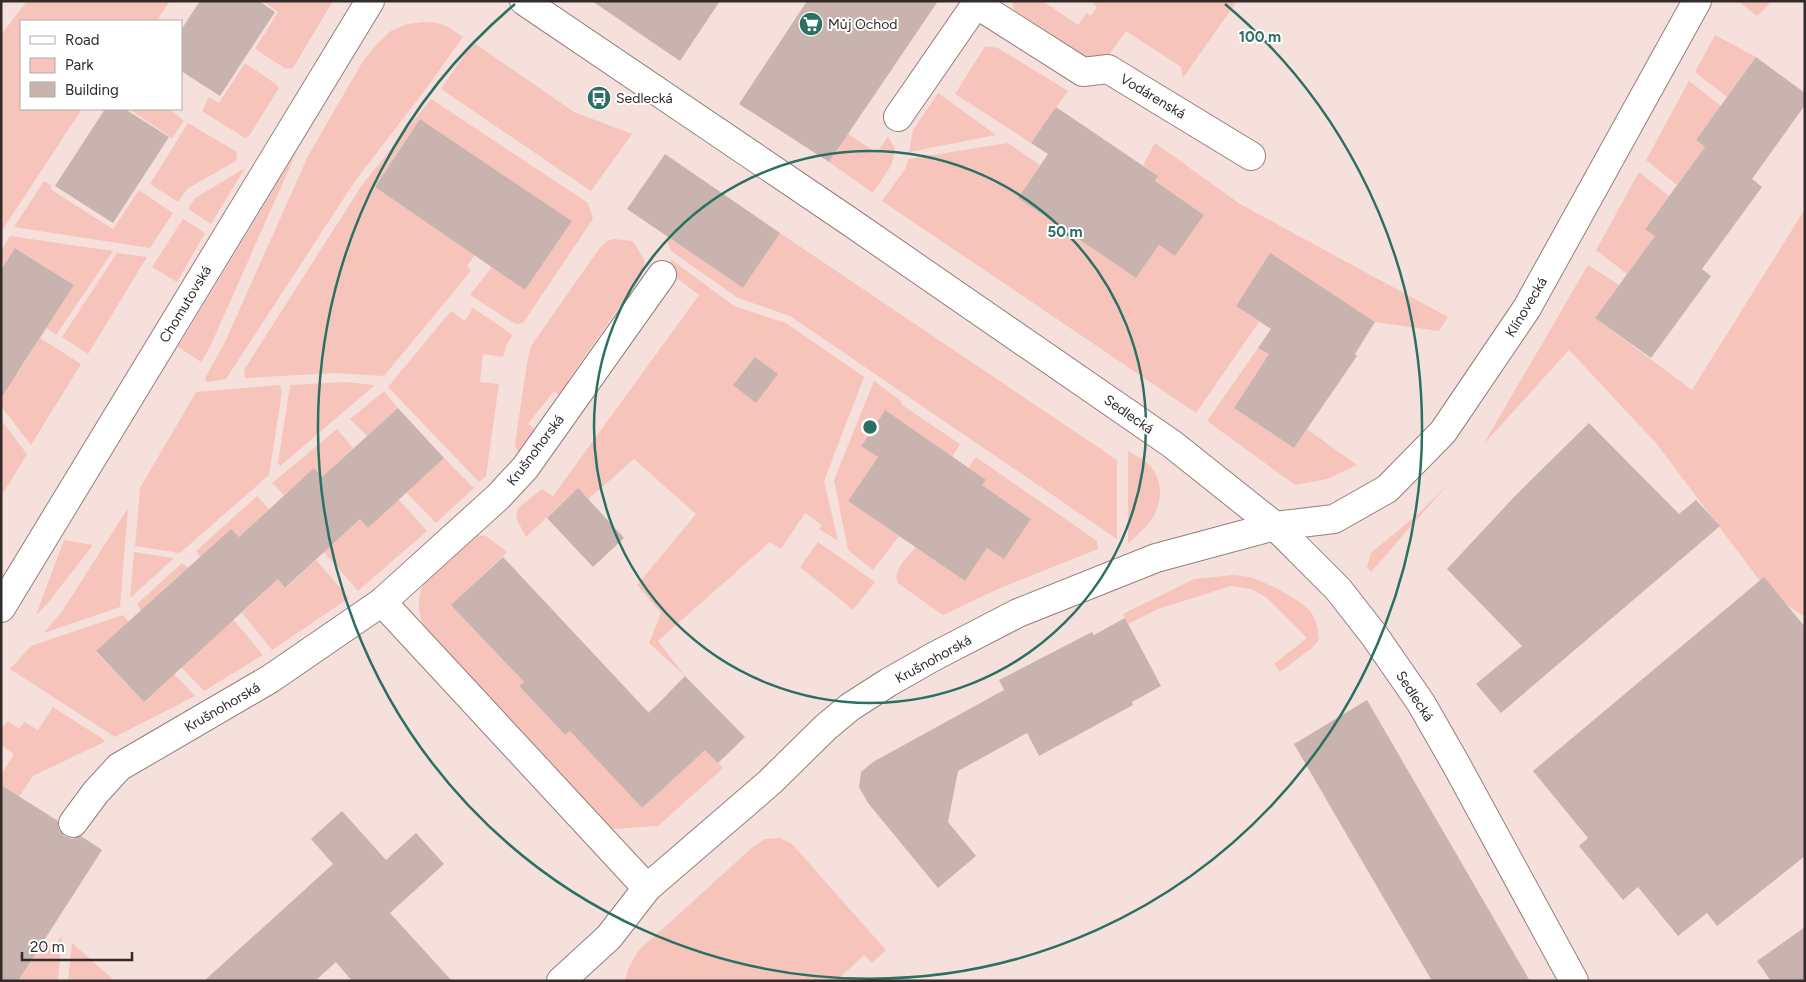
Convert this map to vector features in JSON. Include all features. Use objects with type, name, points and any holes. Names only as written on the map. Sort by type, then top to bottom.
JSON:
[{"type":"street","name":"Chomutovská","points":[[1,608],[370,1]]},
{"type":"street","name":"Sedlecká","points":[[524,1],[854,224],[1172,444],[1275,526],[1338,589],[1374,635],[1421,703],[1458,766],[1574,981]]},
{"type":"street","name":"Klínovecká","points":[[1275,526],[1334,519],[1387,490],[1443,432],[1527,308],[1697,1]]},
{"type":"street","name":"Vodárenská","points":[[898,117],[976,2],[1083,72],[1108,69],[1251,156]]},
{"type":"street","name":"Krušnohorská","points":[[73,822],[96,792],[119,767],[270,679],[382,602],[498,497],[525,468],[662,275]]},
{"type":"street","name":"Krušnohorská","points":[[561,981],[608,937],[647,888],[770,782],[850,707],[916,666],[1018,613],[1156,558],[1275,526]]},
{"type":"street","points":[[382,602],[647,888]]},
{"type":"green space","points":[[27,1],[170,1],[158,20],[20,20],[20,110],[81,110],[1,232],[1,35]]},
{"type":"green space","points":[[263,1],[333,1],[293,68],[286,69],[255,49],[278,12]]},
{"type":"green space","points":[[1012,1],[1043,1],[1078,25],[1087,13],[1091,16],[1097,7],[1093,4],[1094,1],[1237,1],[1183,78],[1181,67],[1126,31],[1106,59],[1082,62],[1015,13]]},
{"type":"green space","points":[[1738,1],[1771,1],[1757,16]]},
{"type":"green space","points":[[424,22],[445,26],[463,37],[355,181],[226,379],[207,382],[205,378],[225,342],[308,156],[363,61],[391,31],[407,24]]},
{"type":"green space","points":[[1715,35],[1756,57],[1727,97],[1695,72]]},
{"type":"green space","points":[[473,42],[574,112],[632,134],[591,191],[441,89]]},
{"type":"green space","points":[[985,46],[998,48],[1068,91],[1031,143],[955,94]]},
{"type":"green space","points":[[245,63],[279,88],[249,136],[245,138],[202,111],[209,97],[219,103]]},
{"type":"green space","points":[[1689,81],[1721,106],[1696,140],[1705,147],[1677,185],[1646,160]]},
{"type":"green space","points":[[938,93],[996,135],[909,152],[913,130]]},
{"type":"green space","points":[[431,99],[588,203],[593,219],[523,323],[517,324],[512,322],[470,295],[492,267],[525,290],[572,221],[420,119],[375,187],[475,255],[467,266],[471,271],[384,376],[334,373],[245,378],[244,370],[362,185]]},
{"type":"green space","points":[[130,110],[171,110],[184,121],[172,138]]},
{"type":"green space","points":[[188,123],[237,152],[236,161],[187,189],[178,202],[150,184]]},
{"type":"green space","points":[[848,134],[877,153],[888,136],[895,149],[892,164],[873,193],[829,162]]},
{"type":"green space","points":[[1008,143],[1040,165],[1018,198],[1136,278],[1159,245],[1175,256],[1204,215],[1155,181],[1158,176],[1143,165],[1155,143],[1240,204],[1448,317],[1439,331],[1375,322],[1270,254],[1236,306],[1259,322],[1196,413],[882,201],[906,168],[908,159]]},
{"type":"green space","points":[[297,151],[210,347],[201,362],[178,347]]},
{"type":"green space","points":[[245,168],[211,224],[188,209],[195,198]]},
{"type":"green space","points":[[1639,172],[1669,196],[1645,228],[1655,236],[1627,274],[1596,250]]},
{"type":"green space","points":[[44,181],[52,186],[50,189],[113,229],[139,190],[173,213],[150,248],[14,227]]},
{"type":"green space","points":[[1805,209],[1805,617],[1787,605],[1764,578],[1760,581],[1656,443],[1569,350],[1483,445],[1588,265],[1619,285],[1595,318],[1692,390]]},
{"type":"green space","points":[[183,219],[205,233],[177,282],[152,267]]},
{"type":"green space","points":[[780,233],[1117,460],[1117,539],[790,316],[738,298],[671,251],[667,241],[669,238],[743,288]]},
{"type":"green space","points":[[10,236],[113,251],[56,335],[46,328],[74,285],[16,248],[1,270],[1,251]]},
{"type":"green space","points":[[613,239],[633,241],[645,261],[641,276],[568,380],[569,391],[564,398],[554,391],[528,424],[540,433],[522,453],[517,450],[515,444],[531,346],[599,249],[607,241]]},
{"type":"green space","points":[[117,253],[147,257],[88,354],[62,337]]},
{"type":"green space","points":[[672,260],[734,306],[786,323],[864,377],[824,481],[838,541],[819,529],[822,525],[805,513],[781,549],[770,542],[658,641],[685,676],[649,643],[661,613],[637,585],[696,514],[634,459],[586,501],[577,489],[526,537],[516,518],[518,508],[542,489],[553,496],[699,295],[662,267]]},
{"type":"green space","points":[[473,308],[513,335],[507,344],[503,357],[483,354],[480,382],[499,384],[486,476],[479,482],[388,387],[451,311],[465,321]]},
{"type":"green space","points":[[40,338],[81,364],[31,445],[1,406],[1,362],[18,373]]},
{"type":"green space","points":[[1258,348],[1269,354],[1234,408],[1294,448],[1307,429],[1357,465],[1327,479],[1295,485],[1207,421]]},
{"type":"green space","points":[[874,381],[901,401],[902,405],[960,444],[952,457],[884,411],[861,445],[878,457],[848,501],[899,536],[873,570],[848,550],[834,480]]},
{"type":"green space","points":[[344,382],[375,385],[280,466],[278,463],[290,385]]},
{"type":"green space","points":[[280,385],[282,392],[269,475],[180,553],[135,546],[140,488],[196,392]]},
{"type":"green space","points":[[384,391],[398,408],[367,436],[350,419]]},
{"type":"green space","points":[[1,420],[27,454],[4,492],[1,491]]},
{"type":"green space","points":[[337,429],[353,448],[322,477],[314,469],[284,495],[272,483]]},
{"type":"green space","points":[[1128,451],[1152,468],[1159,483],[1160,491],[1157,508],[1153,516],[1146,527],[1128,544]]},
{"type":"green space","points":[[976,457],[1097,541],[1098,549],[998,589],[943,615],[899,584],[897,579],[898,570],[916,547],[965,581],[987,548],[1004,558],[1031,519],[982,485],[985,480],[968,468]]},
{"type":"green space","points":[[444,458],[474,488],[436,523],[406,492]]},
{"type":"green space","points":[[1448,484],[1371,572],[1367,567],[1371,553],[1417,515]]},
{"type":"green space","points":[[257,496],[269,509],[239,537],[201,558],[196,551]]},
{"type":"green space","points":[[398,499],[427,531],[358,591],[324,552],[360,519],[368,528]]},
{"type":"green space","points":[[128,508],[120,607],[44,633],[63,610]]},
{"type":"green space","points":[[470,535],[486,536],[507,552],[452,605],[524,682],[519,686],[565,735],[570,731],[642,808],[693,760],[648,712],[659,703],[723,768],[658,826],[612,829],[425,629],[420,613],[419,600],[422,587],[437,565]]},
{"type":"green space","points":[[64,540],[93,545],[47,604],[36,615]]},
{"type":"green space","points":[[818,542],[875,582],[853,610],[800,567]]},
{"type":"green space","points":[[134,552],[174,558],[130,598]]},
{"type":"green space","points":[[316,560],[349,598],[272,650],[242,613],[278,579],[286,588]]},
{"type":"green space","points":[[182,563],[188,568],[141,611],[137,604]]},
{"type":"green space","points":[[1233,575],[1259,580],[1299,601],[1310,611],[1314,618],[1318,628],[1319,640],[1312,648],[1280,672],[1274,664],[1307,638],[1266,597],[1251,589],[1231,586],[1158,609],[1128,624],[1123,614],[1194,579]]},
{"type":"green space","points":[[123,615],[129,622],[96,652],[143,701],[174,674],[195,696],[115,737],[10,669],[31,646]]},
{"type":"green space","points":[[233,619],[263,655],[204,691],[181,667]]},
{"type":"green space","points":[[53,707],[103,739],[104,742],[33,776],[1,824],[1,775],[14,754],[1,745],[1,728],[8,721],[19,729],[24,722],[38,730]]},
{"type":"green space","points":[[780,838],[792,844],[886,950],[872,963],[864,955],[836,981],[625,981],[628,969],[638,951],[754,846],[765,839]]},
{"type":"green space","points":[[62,935],[58,981],[18,981],[42,943],[54,948]]},
{"type":"green space","points":[[72,943],[115,981],[68,981]]},
{"type":"building","points":[[200,1],[259,1],[275,12],[220,96],[182,72],[182,28]]},
{"type":"building","points":[[592,1],[720,1],[680,61]]},
{"type":"building","points":[[807,1],[938,1],[829,162],[739,104]]},
{"type":"building","points":[[1756,57],[1805,93],[1805,105],[1752,179],[1762,187],[1702,269],[1711,276],[1651,358],[1595,318],[1655,236],[1645,229],[1705,147],[1696,140]]},
{"type":"building","points":[[1056,107],[1158,176],[1155,181],[1204,215],[1175,256],[1159,245],[1136,278],[1018,198],[1048,154],[1031,143]]},
{"type":"building","points":[[104,110],[127,110],[169,137],[113,223],[55,186]]},
{"type":"building","points":[[420,119],[572,221],[525,290],[375,187]]},
{"type":"building","points":[[665,154],[780,233],[743,288],[627,209]]},
{"type":"building","points":[[15,248],[74,285],[1,398],[1,270]]},
{"type":"building","points":[[1270,253],[1375,322],[1355,354],[1357,356],[1294,448],[1234,408],[1269,354],[1258,348],[1271,329],[1236,306]]},
{"type":"building","points":[[755,357],[778,374],[756,403],[733,385]]},
{"type":"building","points":[[398,408],[444,458],[368,528],[360,519],[285,588],[278,579],[144,702],[96,651],[231,529],[239,537],[314,468],[322,477]]},
{"type":"building","points":[[885,410],[986,480],[982,485],[1031,519],[1004,559],[987,548],[965,581],[848,501],[878,457],[861,446]]},
{"type":"building","points":[[1589,423],[1679,514],[1696,500],[1720,526],[1501,713],[1476,684],[1522,646],[1447,569],[1515,496]]},
{"type":"building","points":[[578,488],[624,538],[593,567],[547,518]]},
{"type":"building","points":[[503,557],[649,713],[685,676],[745,737],[718,763],[705,750],[642,808],[570,731],[565,735],[519,686],[524,682],[451,605]]},
{"type":"building","points":[[1764,577],[1805,627],[1805,856],[1717,926],[1707,913],[1678,936],[1638,887],[1623,900],[1579,846],[1588,838],[1533,771]]},
{"type":"building","points":[[1125,618],[1161,686],[1132,702],[1133,705],[1039,756],[1027,733],[958,771],[948,822],[976,856],[938,888],[868,803],[859,787],[861,772],[873,762],[1004,690],[999,680],[1092,632],[1094,635]]},
{"type":"building","points":[[1367,700],[1530,981],[1432,981],[1294,744]]},
{"type":"building","points":[[1,785],[58,821],[59,830],[64,836],[72,839],[81,836],[102,850],[18,981],[1,981]]},
{"type":"building","points":[[342,811],[386,860],[416,833],[444,864],[390,913],[452,981],[352,981],[336,962],[315,981],[204,981],[333,864],[311,839]]},
{"type":"building","points":[[1805,927],[1805,981],[1771,981],[1757,961]]},
{"type":"place","name":"Můj Ochod","points":[[811,24]]},
{"type":"place","name":"Sedlecká","points":[[599,98]]}]
